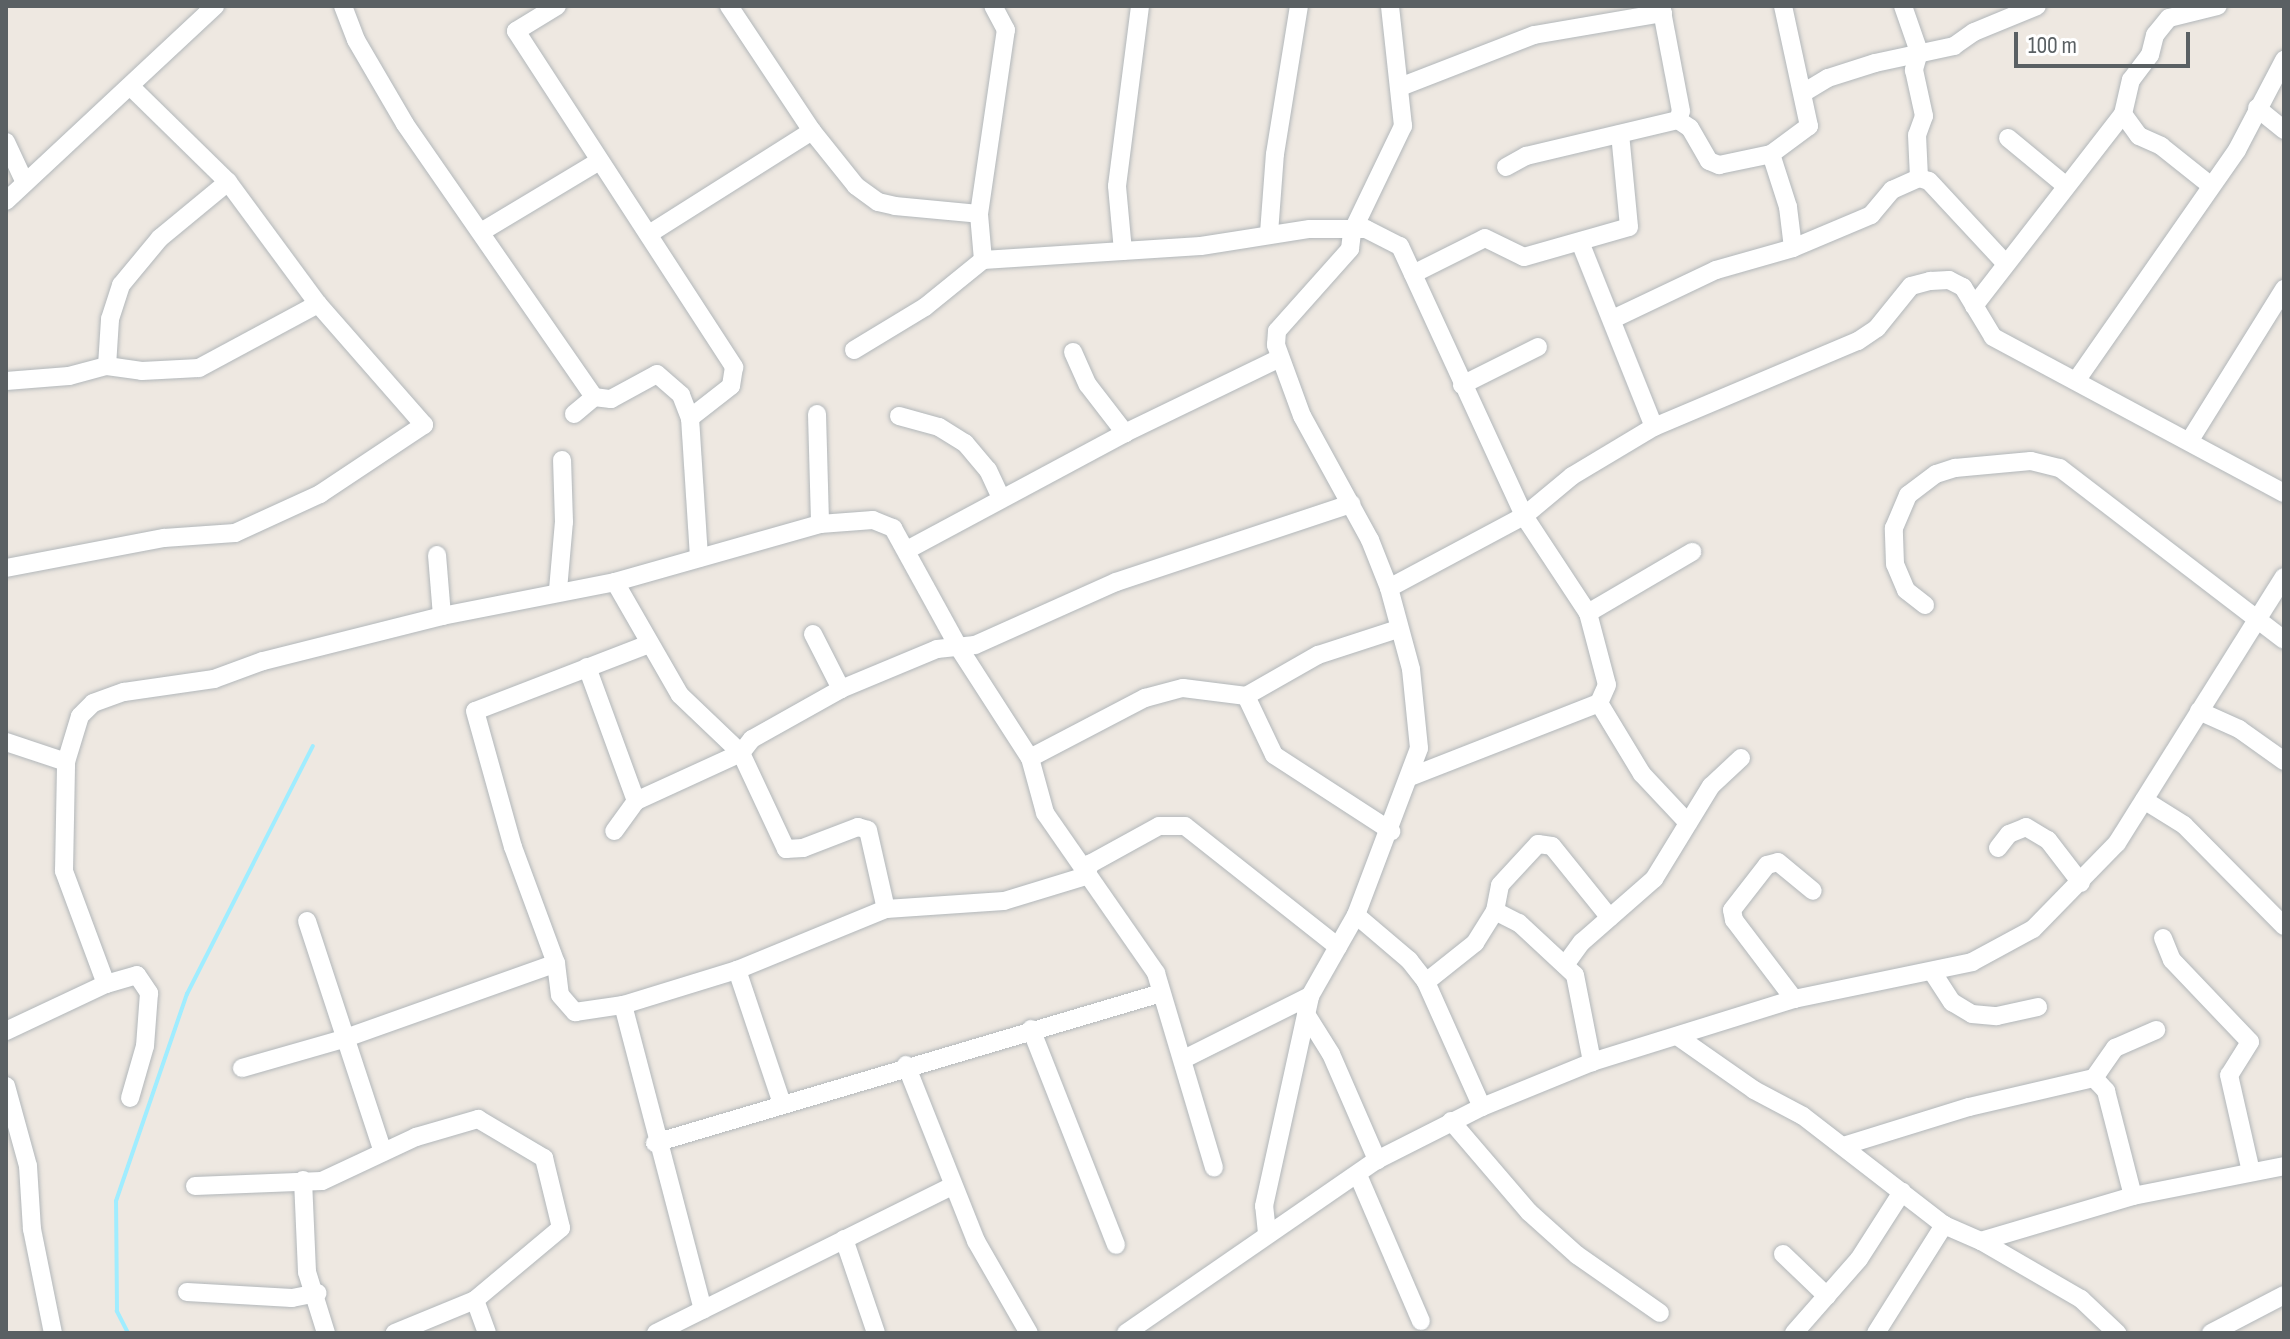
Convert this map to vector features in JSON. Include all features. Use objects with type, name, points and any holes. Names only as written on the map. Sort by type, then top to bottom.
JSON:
[{"type":"street","points":[[6,201],[215,6]]},
{"type":"street","points":[[343,6],[385,92],[594,397]]},
{"type":"street","points":[[557,6],[516,31],[734,367],[731,386],[690,418]]},
{"type":"street","points":[[729,6],[812,131],[856,186],[878,202],[979,214]]},
{"type":"street","points":[[983,260],[979,214],[1006,30],[993,6]]},
{"type":"street","points":[[1123,251],[1117,186],[1140,6]]},
{"type":"street","points":[[1269,233],[1275,154],[1299,6]]},
{"type":"street","points":[[1267,1233],[1264,1206],[1308,1005],[1356,915],[1413,776],[1419,748],[1419,708],[1389,588],[1351,504],[1302,416],[1280,358],[1277,331],[1350,249],[1352,232],[1403,126],[1390,6]]},
{"type":"street","points":[[1506,167],[1526,156],[1678,120],[1690,128],[1709,161],[1719,165],[1771,154],[1809,126],[1783,6]]},
{"type":"street","points":[[1903,6],[1919,52],[1914,70],[1924,116],[1917,135],[1919,178]]},
{"type":"street","points":[[1803,93],[1828,78],[1919,52],[1954,46],[1974,32],[2037,6]]},
{"type":"street","points":[[1974,306],[2123,114],[2131,80],[2167,12],[2218,6]]},
{"type":"street","points":[[1400,87],[1534,35],[1662,9],[1681,111],[1678,120]]},
{"type":"street","points":[[2078,378],[2237,150],[2284,60]]},
{"type":"street","points":[[6,568],[164,538],[235,533],[320,494],[424,425],[318,304],[228,182],[131,87]]},
{"type":"street","points":[[2257,108],[2284,130]]},
{"type":"street","points":[[2123,114],[2139,136],[2161,146],[2210,185]]},
{"type":"street","points":[[649,234],[812,131]]},
{"type":"street","points":[[1413,274],[1485,238],[1524,257],[1629,227],[1620,134]]},
{"type":"street","points":[[2008,138],[2066,186]]},
{"type":"street","points":[[6,142],[25,183]]},
{"type":"street","points":[[1771,154],[1788,207],[1793,248]]},
{"type":"street","points":[[481,232],[599,161]]},
{"type":"street","points":[[1615,318],[1716,270],[1793,248],[1871,215],[1892,190],[1919,178],[1929,181],[2006,264]]},
{"type":"street","points":[[107,366],[110,319],[121,285],[160,238],[228,182]]},
{"type":"street","points":[[854,350],[925,307],[983,260],[1201,246],[1269,233],[1352,232],[1366,229],[1400,246],[1524,516],[1588,613],[1607,685],[1599,703],[1413,776]]},
{"type":"street","points":[[1580,242],[1615,318],[1654,427]]},
{"type":"street","points":[[1389,588],[1524,516],[1572,476],[1654,427],[1858,341],[1877,328],[1911,286],[1949,280],[1963,287],[1993,337],[2078,378],[2284,493]]},
{"type":"street","points":[[2190,440],[2284,289]]},
{"type":"street","points":[[6,381],[69,376],[107,366],[142,371],[199,368],[318,304]]},
{"type":"street","points":[[1462,385],[1538,347]]},
{"type":"street","points":[[1073,352],[1088,385],[1125,433]]},
{"type":"street","points":[[907,550],[1125,433],[1280,358]]},
{"type":"street","points":[[574,414],[594,397],[611,399],[657,374],[681,395],[690,418],[699,558]]},
{"type":"street","points":[[817,414],[820,524]]},
{"type":"street","points":[[899,416],[939,427],[965,443],[988,470],[1001,498]]},
{"type":"street","points":[[558,590],[564,522],[562,460]]},
{"type":"street","points":[[1925,605],[1906,590],[1895,564],[1894,528],[1908,495],[1936,474],[1955,468],[2031,461],[2060,468],[2256,622],[2284,640]]},
{"type":"street","points":[[614,831],[636,801],[741,753],[752,739],[841,689],[937,649],[959,648],[1116,582],[1351,504]]},
{"type":"street","points":[[106,984],[64,871],[66,762],[80,716],[106,696],[214,679],[263,661],[442,616],[558,590],[615,582],[820,524],[873,520],[893,528],[907,550],[959,648],[1030,758],[1045,813],[1156,973],[1214,1168]]},
{"type":"street","points":[[1588,613],[1692,552]]},
{"type":"street","points":[[437,555],[442,616]]},
{"type":"street","points":[[1138,1329],[1267,1233],[1377,1160],[1482,1107],[1592,1062],[1794,999],[1933,973],[1972,962],[2033,929],[2117,843],[2284,577]]},
{"type":"street","points":[[615,582],[680,695],[741,753],[786,849],[803,848],[858,827],[868,830],[886,909]]},
{"type":"street","points":[[1030,758],[1145,698],[1183,688],[1246,696],[1318,655],[1398,629]]},
{"type":"street","points":[[813,634],[841,689]]},
{"type":"street","points":[[649,644],[475,711],[513,847],[556,963],[560,995],[575,1012],[623,1005],[737,970],[886,909],[1004,901],[1086,876]]},
{"type":"street","points":[[587,667],[636,801]]},
{"type":"street","points":[[1246,696],[1274,755],[1391,831]]},
{"type":"street","points":[[1599,703],[1642,774],[1688,823]]},
{"type":"street","points":[[2199,711],[2239,729],[2284,761]]},
{"type":"street","points":[[6,742],[66,762]]},
{"type":"street","points":[[1565,965],[1610,918],[1654,879],[1711,786],[1741,758]]},
{"type":"street","points":[[2144,800],[2184,825],[2284,926]]},
{"type":"street","points":[[1086,876],[1090,864],[1159,826],[1185,826],[1338,947]]},
{"type":"street","points":[[1998,848],[2009,834],[2026,827],[2048,840],[2081,883]]},
{"type":"street","points":[[1426,982],[1475,943],[1495,911],[1500,885],[1543,843],[1552,846],[1610,918]]},
{"type":"street","points":[[1794,999],[1734,920],[1732,910],[1767,865],[1778,862],[1813,891]]},
{"type":"street","points":[[1495,911],[1519,923],[1575,975],[1583,999],[1592,1062]]},
{"type":"street","points":[[1356,915],[1409,960],[1426,982],[1482,1107]]},
{"type":"street","points":[[307,921],[343,1039],[383,1152]]},
{"type":"street","points":[[2163,938],[2172,960],[2250,1042],[2229,1075],[2251,1172]]},
{"type":"street","points":[[242,1068],[343,1039],[556,963]]},
{"type":"street","points":[[737,970],[782,1104]]},
{"type":"street","points":[[1933,973],[1952,1002],[1972,1014],[1997,1016],[2038,1007]]},
{"type":"street","points":[[6,1031],[106,984],[137,975],[149,993],[145,1046],[130,1098]]},
{"type":"street","points":[[655,1143],[906,1065],[1161,993]]},
{"type":"street","points":[[623,1005],[655,1143],[703,1310]]},
{"type":"street","points":[[1184,1059],[1308,1005]]},
{"type":"street","points":[[1308,1005],[1377,1160]]},
{"type":"street","points":[[1031,1029],[1116,1245]]},
{"type":"street","points":[[1843,1146],[1969,1107],[2094,1078],[2115,1048],[2156,1030]]},
{"type":"street","points":[[1677,1036],[1843,1146],[1944,1225],[1981,1241],[2081,1299],[2117,1333]]},
{"type":"street","points":[[906,1065],[976,1241],[1029,1333]]},
{"type":"street","points":[[2094,1078],[2106,1091],[2133,1196]]},
{"type":"street","points":[[6,1086],[28,1166],[32,1229],[53,1333]]},
{"type":"street","points":[[195,1186],[322,1181],[383,1152],[478,1119],[544,1158],[561,1228],[475,1300],[395,1333]]},
{"type":"street","points":[[1451,1121],[1529,1212],[1577,1255],[1660,1313]]},
{"type":"street","points":[[1981,1241],[2133,1196],[2284,1166]]},
{"type":"street","points":[[1358,1175],[1421,1321]]},
{"type":"street","points":[[303,1180],[307,1272],[318,1293],[326,1333]]},
{"type":"street","points":[[656,1333],[952,1186]]},
{"type":"street","points":[[1794,1333],[1859,1259],[1902,1192]]},
{"type":"street","points":[[1880,1332],[1944,1225]]},
{"type":"street","points":[[844,1239],[876,1333]]},
{"type":"street","points":[[1783,1254],[1827,1296]]},
{"type":"street","points":[[187,1292],[292,1298],[318,1293]]},
{"type":"street","points":[[2211,1333],[2284,1295]]},
{"type":"street","points":[[475,1300],[487,1333]]},
{"type":"waterway","points":[[128,1333],[117,1311],[116,1201],[187,994],[313,746]]}]
